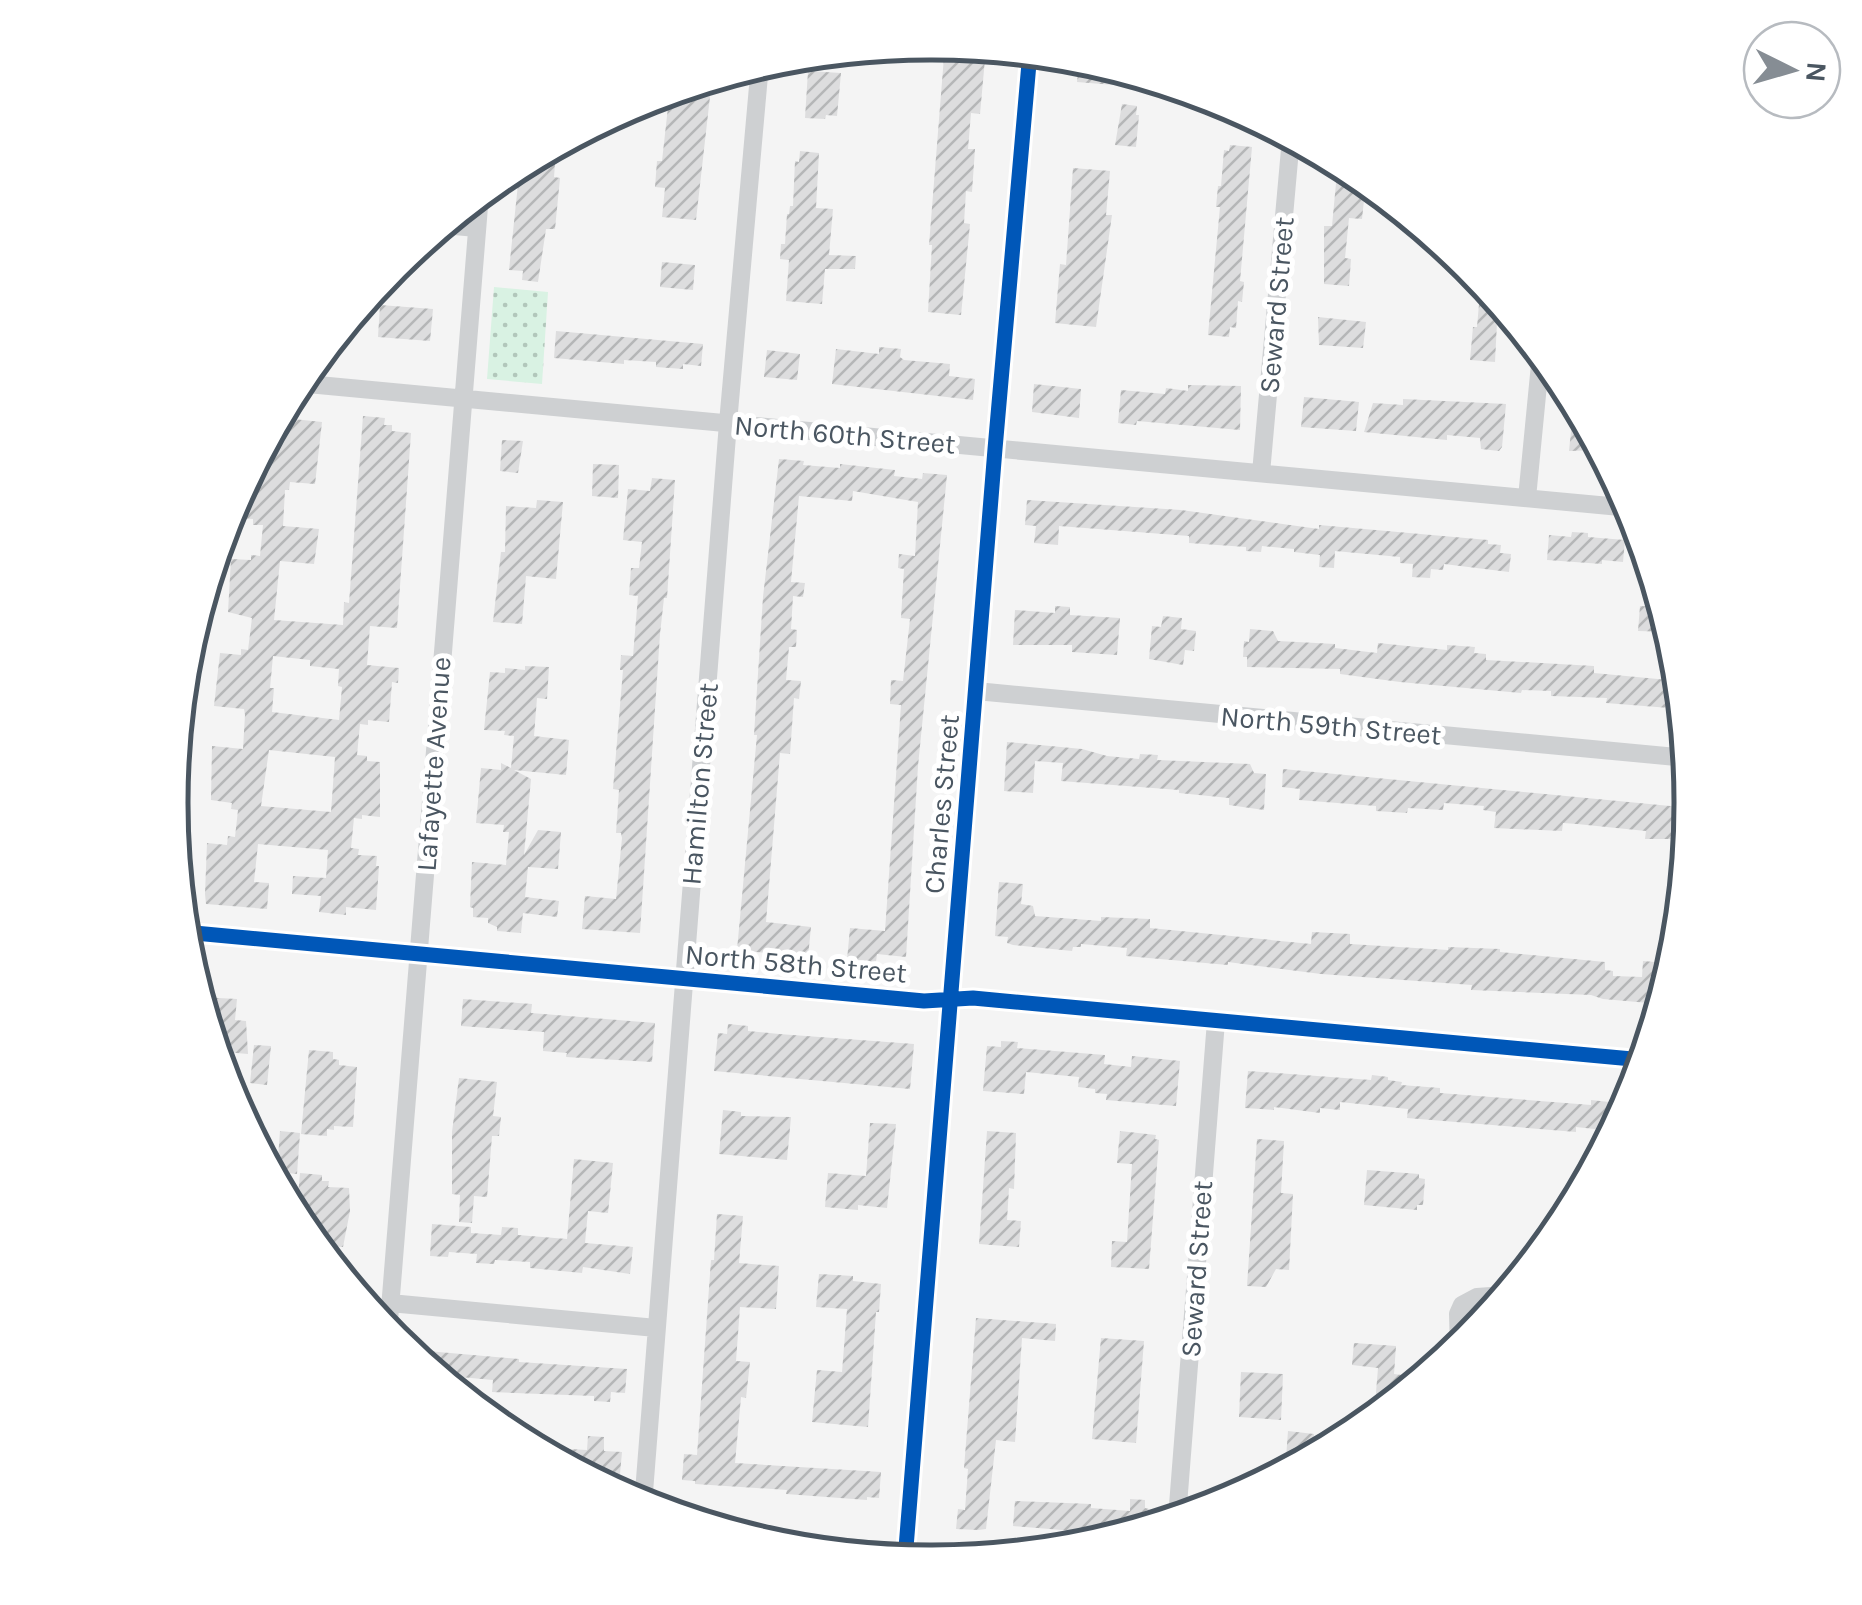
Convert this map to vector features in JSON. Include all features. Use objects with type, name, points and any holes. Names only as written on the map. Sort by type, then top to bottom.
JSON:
[{"type":"street","name":"Charles Street","points":[[907,1544],[1029,66]]},
{"type":"street","name":"Hamilton Street","points":[[643,1486],[759,80]]},
{"type":"street","name":"Seward Street","points":[[1260,473],[1291,153]]},
{"type":"street","name":"Lafayette Avenue","points":[[390,1310],[478,214]]},
{"type":"street","points":[[462,227],[477,228]]},
{"type":"street","points":[[1527,498],[1539,377]]},
{"type":"street","name":"North 60th Street","points":[[318,385],[1612,506]]},
{"type":"street","name":"North 59th Street","points":[[976,691],[1672,757]]},
{"type":"street","name":"North 58th Street","points":[[201,934],[924,1001],[991,1000],[1628,1059]]},
{"type":"street","name":"Seward Street","points":[[1178,1503],[1216,1020]]},
{"type":"street","points":[[1460,1323],[1462,1305],[1484,1297]]},
{"type":"street","points":[[390,1303],[656,1328]]},
{"type":"green space","points":[[494,287],[548,292],[542,384],[487,379]]},
{"type":"building","points":[[944,61],[985,62],[980,114],[971,113],[968,149],[975,149],[972,192],[966,191],[964,223],[970,224],[961,315],[928,312],[929,245]]},
{"type":"building","points":[[808,71],[841,73],[837,116],[805,118]]},
{"type":"building","points":[[1078,74],[1114,83],[1114,85],[1077,82]]},
{"type":"building","points":[[710,94],[696,220],[662,217],[665,188],[655,187],[657,161],[662,161],[668,109]]},
{"type":"building","points":[[1122,104],[1137,106],[1136,147],[1115,145]]},
{"type":"building","points":[[1230,145],[1252,147],[1240,281],[1244,282],[1242,302],[1238,301],[1236,328],[1230,327],[1229,337],[1208,335],[1220,207],[1216,207],[1218,186],[1224,150],[1229,151]]},
{"type":"building","points":[[800,151],[819,153],[816,208],[833,209],[829,255],[856,256],[855,269],[825,269],[822,304],[786,301],[789,260],[780,259],[781,244],[785,244],[787,214],[793,206],[795,161],[799,162]]},
{"type":"building","points":[[555,162],[554,177],[560,178],[555,229],[546,229],[538,282],[522,280],[523,271],[509,270],[518,185]]},
{"type":"building","points":[[1073,168],[1110,171],[1106,215],[1112,215],[1096,327],[1055,323],[1060,264],[1066,265]]},
{"type":"building","points":[[1336,180],[1364,199],[1362,219],[1349,218],[1345,258],[1351,259],[1349,286],[1324,284],[1324,226],[1332,226]]},
{"type":"building","points":[[662,262],[695,265],[693,290],[660,287]]},
{"type":"building","points":[[1479,302],[1497,323],[1495,362],[1470,360],[1473,327],[1477,327]]},
{"type":"building","points":[[380,305],[433,309],[430,341],[378,337]]},
{"type":"building","points":[[1318,317],[1366,322],[1363,348],[1319,345]]},
{"type":"building","points":[[556,331],[703,344],[701,366],[683,364],[683,369],[656,367],[656,362],[624,360],[624,364],[554,358]]},
{"type":"building","points":[[879,347],[901,349],[900,357],[904,360],[950,364],[949,376],[975,379],[973,400],[832,384],[836,349],[879,354]]},
{"type":"building","points":[[767,350],[800,354],[797,380],[764,377]]},
{"type":"building","points":[[1034,384],[1081,389],[1079,418],[1032,412]]},
{"type":"building","points":[[1188,385],[1241,386],[1240,430],[1137,421],[1136,425],[1118,423],[1121,390],[1165,394],[1166,388],[1188,391]]},
{"type":"building","points":[[1304,397],[1359,402],[1356,431],[1301,427]]},
{"type":"building","points":[[1403,399],[1506,404],[1502,447],[1499,451],[1481,449],[1480,438],[1447,435],[1447,440],[1364,432],[1373,403],[1403,405]]},
{"type":"building","points":[[363,416],[385,418],[384,425],[392,425],[392,431],[411,433],[397,628],[370,626],[367,665],[399,668],[398,683],[392,682],[389,722],[368,720],[368,725],[360,724],[357,755],[380,762],[380,817],[354,818],[351,848],[359,849],[358,855],[377,856],[376,910],[346,907],[346,915],[319,912],[321,896],[292,894],[293,876],[326,878],[328,850],[258,844],[254,882],[269,883],[267,909],[206,904],[207,843],[227,845],[228,836],[235,837],[238,810],[231,809],[232,803],[211,800],[212,746],[243,749],[245,715],[244,709],[214,706],[220,653],[241,655],[241,649],[248,650],[252,618],[228,612],[231,559],[251,560],[251,555],[260,556],[263,525],[253,525],[253,519],[245,519],[295,419],[322,422],[315,484],[290,482],[289,490],[285,490],[283,526],[319,529],[314,564],[280,561],[274,620],[343,625],[344,602],[349,603]],"holes":[[[273,656],[310,660],[310,666],[339,669],[339,720],[272,712]],[[269,750],[335,757],[331,812],[261,806]]]},
{"type":"building","points":[[1571,427],[1584,451],[1569,451]]},
{"type":"building","points":[[502,440],[523,441],[518,473],[500,471]]},
{"type":"building","points":[[779,459],[804,461],[803,465],[840,468],[840,464],[895,470],[894,476],[922,479],[923,473],[947,475],[918,766],[906,957],[877,954],[876,962],[847,960],[850,928],[885,931],[901,705],[890,704],[891,680],[903,681],[910,619],[901,618],[904,569],[898,568],[899,554],[915,556],[918,502],[853,491],[852,501],[799,496],[791,582],[805,583],[803,597],[793,596],[791,629],[797,630],[796,647],[789,647],[786,680],[801,681],[799,699],[794,698],[790,754],[780,753],[766,922],[811,927],[808,957],[737,950],[757,735],[763,597]]},
{"type":"building","points":[[593,464],[619,465],[618,498],[592,496]]},
{"type":"building","points":[[652,478],[675,480],[667,598],[660,634],[640,933],[582,929],[585,896],[616,899],[622,838],[621,833],[616,833],[619,790],[613,789],[621,655],[633,656],[638,596],[629,595],[631,568],[639,568],[642,542],[623,540],[628,489],[650,491]]},
{"type":"building","points":[[537,500],[563,502],[556,579],[526,576],[522,624],[493,622],[501,552],[505,552],[506,506],[536,508]]},
{"type":"building","points":[[1027,500],[1181,510],[1319,529],[1319,525],[1488,540],[1488,544],[1501,545],[1500,553],[1511,554],[1509,572],[1444,564],[1443,570],[1431,569],[1430,578],[1412,577],[1413,564],[1400,563],[1400,557],[1335,551],[1334,568],[1319,567],[1320,555],[1294,549],[1262,546],[1261,552],[1246,551],[1246,547],[1189,543],[1189,536],[1059,526],[1058,545],[1034,543],[1036,526],[1025,525]]},
{"type":"building","points":[[1572,532],[1625,540],[1623,562],[1547,560],[1549,535],[1571,537]]},
{"type":"building","points":[[1055,606],[1070,607],[1070,615],[1120,618],[1117,655],[1072,652],[1072,645],[1013,645],[1015,610],[1055,613]]},
{"type":"building","points":[[1640,606],[1647,606],[1653,631],[1638,631]]},
{"type":"building","points":[[1163,616],[1182,618],[1181,629],[1196,631],[1194,651],[1185,650],[1183,665],[1149,659],[1152,626],[1161,627]]},
{"type":"building","points":[[1250,629],[1273,631],[1278,641],[1335,644],[1335,648],[1377,653],[1378,643],[1447,650],[1447,645],[1475,647],[1474,653],[1486,654],[1486,660],[1594,666],[1594,673],[1663,679],[1667,708],[1606,703],[1607,698],[1551,696],[1551,691],[1521,693],[1400,682],[1340,674],[1340,669],[1247,667],[1244,641],[1249,642]]},
{"type":"building","points":[[525,666],[549,667],[547,699],[537,698],[534,736],[569,740],[566,775],[514,770],[531,779],[524,855],[538,830],[561,832],[558,869],[528,867],[525,897],[559,901],[557,917],[523,913],[521,933],[497,931],[488,918],[473,917],[470,907],[472,862],[506,865],[509,832],[503,832],[504,825],[476,823],[481,768],[501,770],[501,763],[511,768],[514,736],[504,735],[505,731],[484,730],[490,672],[505,673],[505,668],[525,670]]},
{"type":"building","points":[[1007,742],[1139,759],[1140,754],[1158,755],[1157,760],[1250,764],[1254,773],[1266,774],[1264,810],[1229,805],[1229,798],[1179,790],[1061,781],[1063,763],[1035,761],[1033,793],[1004,791]]},
{"type":"building","points":[[1283,769],[1674,806],[1672,839],[1645,839],[1646,831],[1563,823],[1562,831],[1494,828],[1496,812],[1483,810],[1484,806],[1444,803],[1443,810],[1376,811],[1376,806],[1299,800],[1300,789],[1282,787]]},
{"type":"building","points":[[999,882],[1023,884],[1021,904],[1033,906],[1035,916],[1101,921],[1101,917],[1150,919],[1150,928],[1311,944],[1312,932],[1350,934],[1350,944],[1500,949],[1605,962],[1605,970],[1613,971],[1613,976],[1642,977],[1643,961],[1656,962],[1646,1003],[1591,995],[1471,990],[1472,985],[1321,974],[1228,962],[1126,956],[1127,948],[1081,944],[1072,951],[1013,945],[1007,943],[1008,937],[995,936]]},
{"type":"building","points":[[215,998],[237,999],[235,1020],[246,1021],[248,1054],[232,1053]]},
{"type":"building","points":[[463,999],[532,1004],[531,1013],[655,1023],[652,1062],[566,1057],[567,1053],[543,1051],[544,1032],[461,1026]]},
{"type":"building","points":[[728,1024],[748,1026],[748,1031],[914,1044],[910,1089],[714,1071],[718,1033],[727,1034]]},
{"type":"building","points":[[1001,1041],[1018,1042],[1017,1048],[1105,1055],[1104,1064],[1131,1067],[1132,1056],[1180,1061],[1176,1106],[1106,1100],[1107,1094],[1078,1087],[1079,1077],[1026,1072],[1024,1094],[983,1091],[987,1046],[1001,1047]]},
{"type":"building","points":[[254,1045],[271,1046],[267,1085],[250,1083]]},
{"type":"building","points":[[309,1050],[333,1052],[339,1065],[357,1067],[353,1127],[334,1126],[334,1130],[327,1129],[327,1136],[301,1134]]},
{"type":"building","points":[[1248,1071],[1371,1080],[1372,1075],[1388,1077],[1402,1082],[1401,1085],[1440,1088],[1440,1093],[1591,1105],[1591,1100],[1610,1102],[1598,1129],[1576,1127],[1576,1132],[1407,1118],[1408,1109],[1340,1102],[1340,1110],[1320,1108],[1320,1113],[1245,1108]]},
{"type":"building","points":[[459,1078],[497,1082],[493,1116],[501,1117],[499,1136],[492,1136],[487,1197],[474,1196],[472,1223],[459,1222],[460,1195],[452,1194],[452,1132]]},
{"type":"building","points":[[723,1110],[741,1112],[741,1116],[791,1117],[787,1160],[719,1154]]},
{"type":"building","points":[[870,1123],[896,1124],[887,1208],[825,1207],[828,1173],[866,1176]]},
{"type":"building","points":[[280,1131],[300,1133],[297,1174],[287,1173],[278,1156]]},
{"type":"building","points":[[987,1131],[1016,1133],[1014,1189],[1009,1188],[1007,1220],[1021,1221],[1019,1247],[979,1244]]},
{"type":"building","points":[[1120,1131],[1156,1135],[1159,1140],[1149,1269],[1111,1267],[1112,1241],[1127,1242],[1132,1164],[1117,1163]]},
{"type":"building","points":[[1257,1139],[1284,1141],[1281,1193],[1293,1194],[1289,1270],[1276,1269],[1266,1287],[1247,1286]]},
{"type":"building","points":[[574,1159],[613,1163],[608,1213],[588,1211],[585,1243],[633,1247],[630,1274],[583,1267],[582,1273],[530,1268],[530,1262],[476,1263],[477,1254],[449,1252],[448,1257],[430,1256],[432,1224],[471,1227],[471,1233],[501,1235],[502,1227],[518,1228],[518,1235],[567,1239]]},
{"type":"building","points":[[1367,1170],[1419,1174],[1419,1178],[1425,1179],[1423,1205],[1417,1205],[1417,1210],[1364,1205]]},
{"type":"building","points":[[300,1173],[322,1175],[322,1181],[329,1181],[328,1187],[349,1188],[350,1211],[343,1247],[336,1246],[298,1191]]},
{"type":"building","points":[[717,1214],[743,1216],[739,1263],[779,1266],[776,1309],[740,1307],[736,1361],[750,1362],[746,1398],[741,1397],[735,1463],[881,1472],[879,1498],[786,1494],[787,1490],[682,1480],[684,1454],[697,1455]]},
{"type":"building","points":[[819,1274],[853,1276],[853,1281],[881,1284],[868,1427],[812,1422],[817,1370],[842,1372],[847,1309],[816,1307]]},
{"type":"building","points":[[976,1318],[1056,1324],[1055,1341],[1022,1338],[1015,1442],[996,1440],[986,1529],[978,1530],[956,1529],[958,1509],[965,1510],[968,1469],[964,1468]]},
{"type":"building","points":[[1101,1338],[1144,1341],[1136,1443],[1092,1439]]},
{"type":"building","points":[[1354,1343],[1396,1346],[1394,1374],[1402,1377],[1376,1397],[1378,1368],[1352,1365]]},
{"type":"building","points":[[431,1351],[627,1369],[625,1393],[611,1392],[610,1402],[594,1401],[594,1396],[492,1392],[493,1380],[461,1377]]},
{"type":"building","points":[[1241,1372],[1283,1374],[1281,1420],[1239,1417]]},
{"type":"building","points":[[1288,1431],[1314,1434],[1314,1439],[1286,1454]]},
{"type":"building","points":[[588,1436],[604,1437],[604,1451],[622,1452],[620,1474],[565,1449],[587,1450]]},
{"type":"building","points":[[1130,1499],[1145,1500],[1145,1508],[1149,1509],[1149,1512],[1075,1531],[1013,1526],[1015,1501],[1091,1504],[1091,1508],[1130,1511]]},
{"type":"cycle path","points":[[906,1544],[1029,66]]},
{"type":"cycle path","points":[[201,934],[924,1001],[973,998],[1628,1059]]}]
